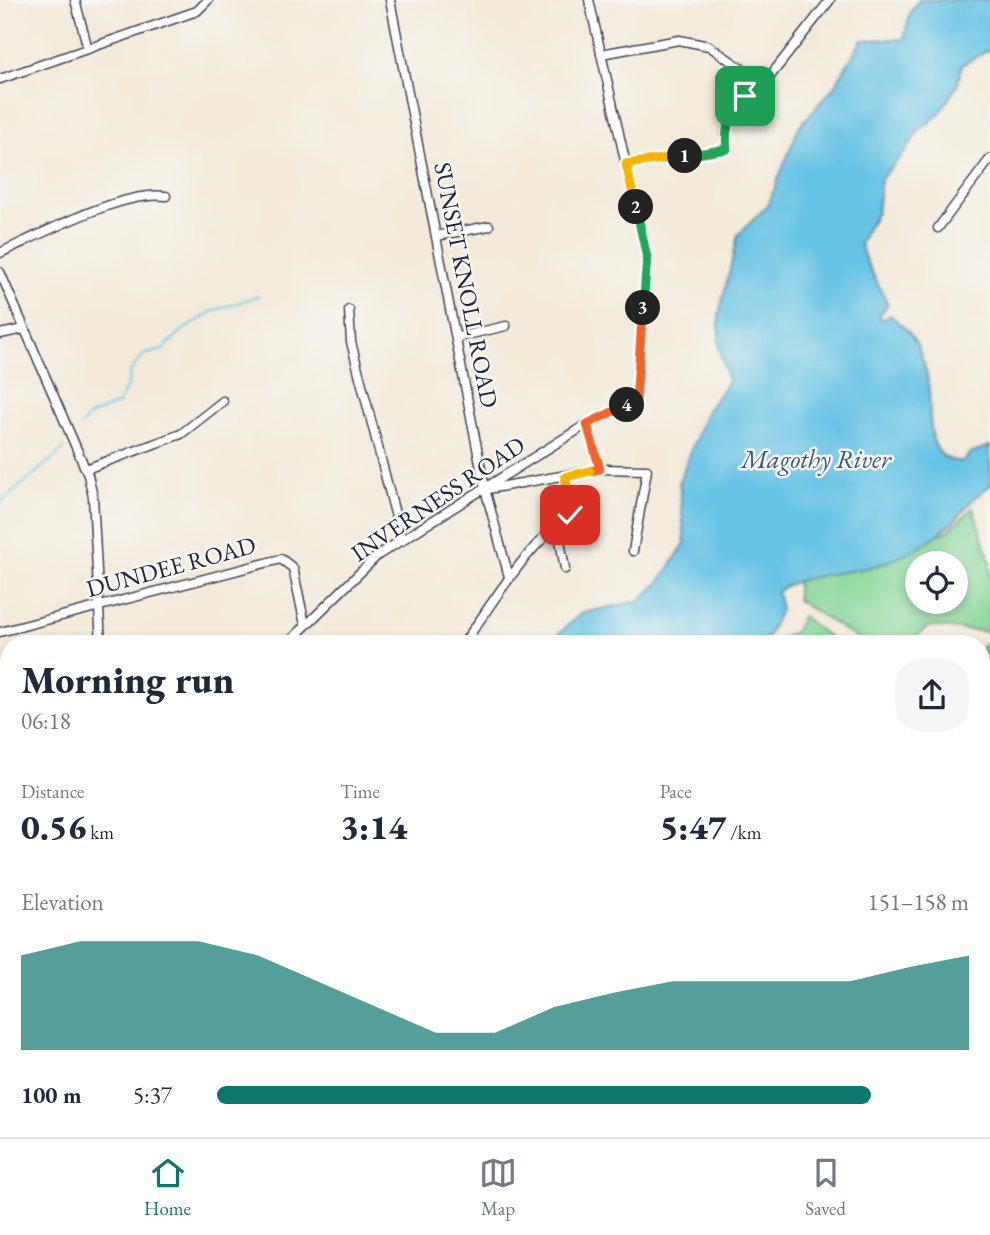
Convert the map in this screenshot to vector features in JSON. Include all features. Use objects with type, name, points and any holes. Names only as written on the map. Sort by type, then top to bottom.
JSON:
[{"type":"street","points":[[75,0],[88,49]]},
{"type":"street","points":[[0,79],[197,11],[208,0]]},
{"type":"street","name":"SUNSET KNOLL ROAD","points":[[390,0],[458,337],[485,489],[509,577]]},
{"type":"street","points":[[589,0],[626,164],[727,149],[725,134],[731,112],[745,96],[764,84],[830,0]]},
{"type":"street","points":[[601,54],[679,40],[709,46],[764,84]]},
{"type":"street","points":[[937,228],[990,159]]},
{"type":"street","name":"INVERNESS ROAD","points":[[296,635],[378,555],[587,424],[636,401],[647,258],[626,164]]},
{"type":"street","points":[[0,253],[149,193],[166,196]]},
{"type":"street","points":[[436,236],[489,226]]},
{"type":"street","points":[[0,272],[86,470],[93,497],[100,635]]},
{"type":"street","points":[[349,310],[351,342],[402,541]]},
{"type":"street","points":[[458,337],[506,326]]},
{"type":"street","points":[[0,334],[24,329]]},
{"type":"street","points":[[86,470],[181,434],[223,401]]},
{"type":"street","points":[[587,424],[600,469]]},
{"type":"street","points":[[485,489],[600,469],[647,470],[633,551]]},
{"type":"street","points":[[469,635],[509,577],[557,523],[572,511],[565,477]]},
{"type":"street","points":[[557,523],[565,569]]},
{"type":"street","name":"DUNDEE ROAD","points":[[0,632],[281,559],[293,568],[305,625]]},
{"type":"green space","points":[[973,508],[990,561],[990,632],[929,626],[918,635],[852,635],[797,600],[797,579],[947,532]]},
{"type":"green space","points":[[802,616],[826,635],[788,635],[796,630]]},
{"type":"water","name":"Magothy River","points":[[919,0],[990,0],[990,49],[962,65],[957,86],[939,114],[918,132],[905,152],[881,179],[877,212],[860,243],[865,259],[888,304],[879,316],[883,320],[890,315],[908,331],[918,346],[928,380],[930,424],[936,447],[942,455],[951,460],[964,461],[970,453],[990,446],[990,486],[947,527],[912,551],[905,551],[905,554],[869,567],[811,577],[777,592],[781,609],[768,635],[558,635],[582,613],[639,601],[659,583],[685,543],[679,482],[706,412],[728,382],[719,347],[719,315],[738,235],[768,205],[799,127],[834,87],[862,40],[904,39],[910,13]]},
{"type":"waterway","points":[[81,426],[89,416],[118,404],[128,385],[130,372],[143,355],[162,350],[182,331],[213,311],[258,296]]},
{"type":"waterway","points":[[0,503],[64,449]]},
{"type":"route","points":[[570,515],[572,505],[565,477],[600,469],[587,424],[636,401],[647,258],[626,164],[727,149],[725,134],[731,112],[745,96]]}]
